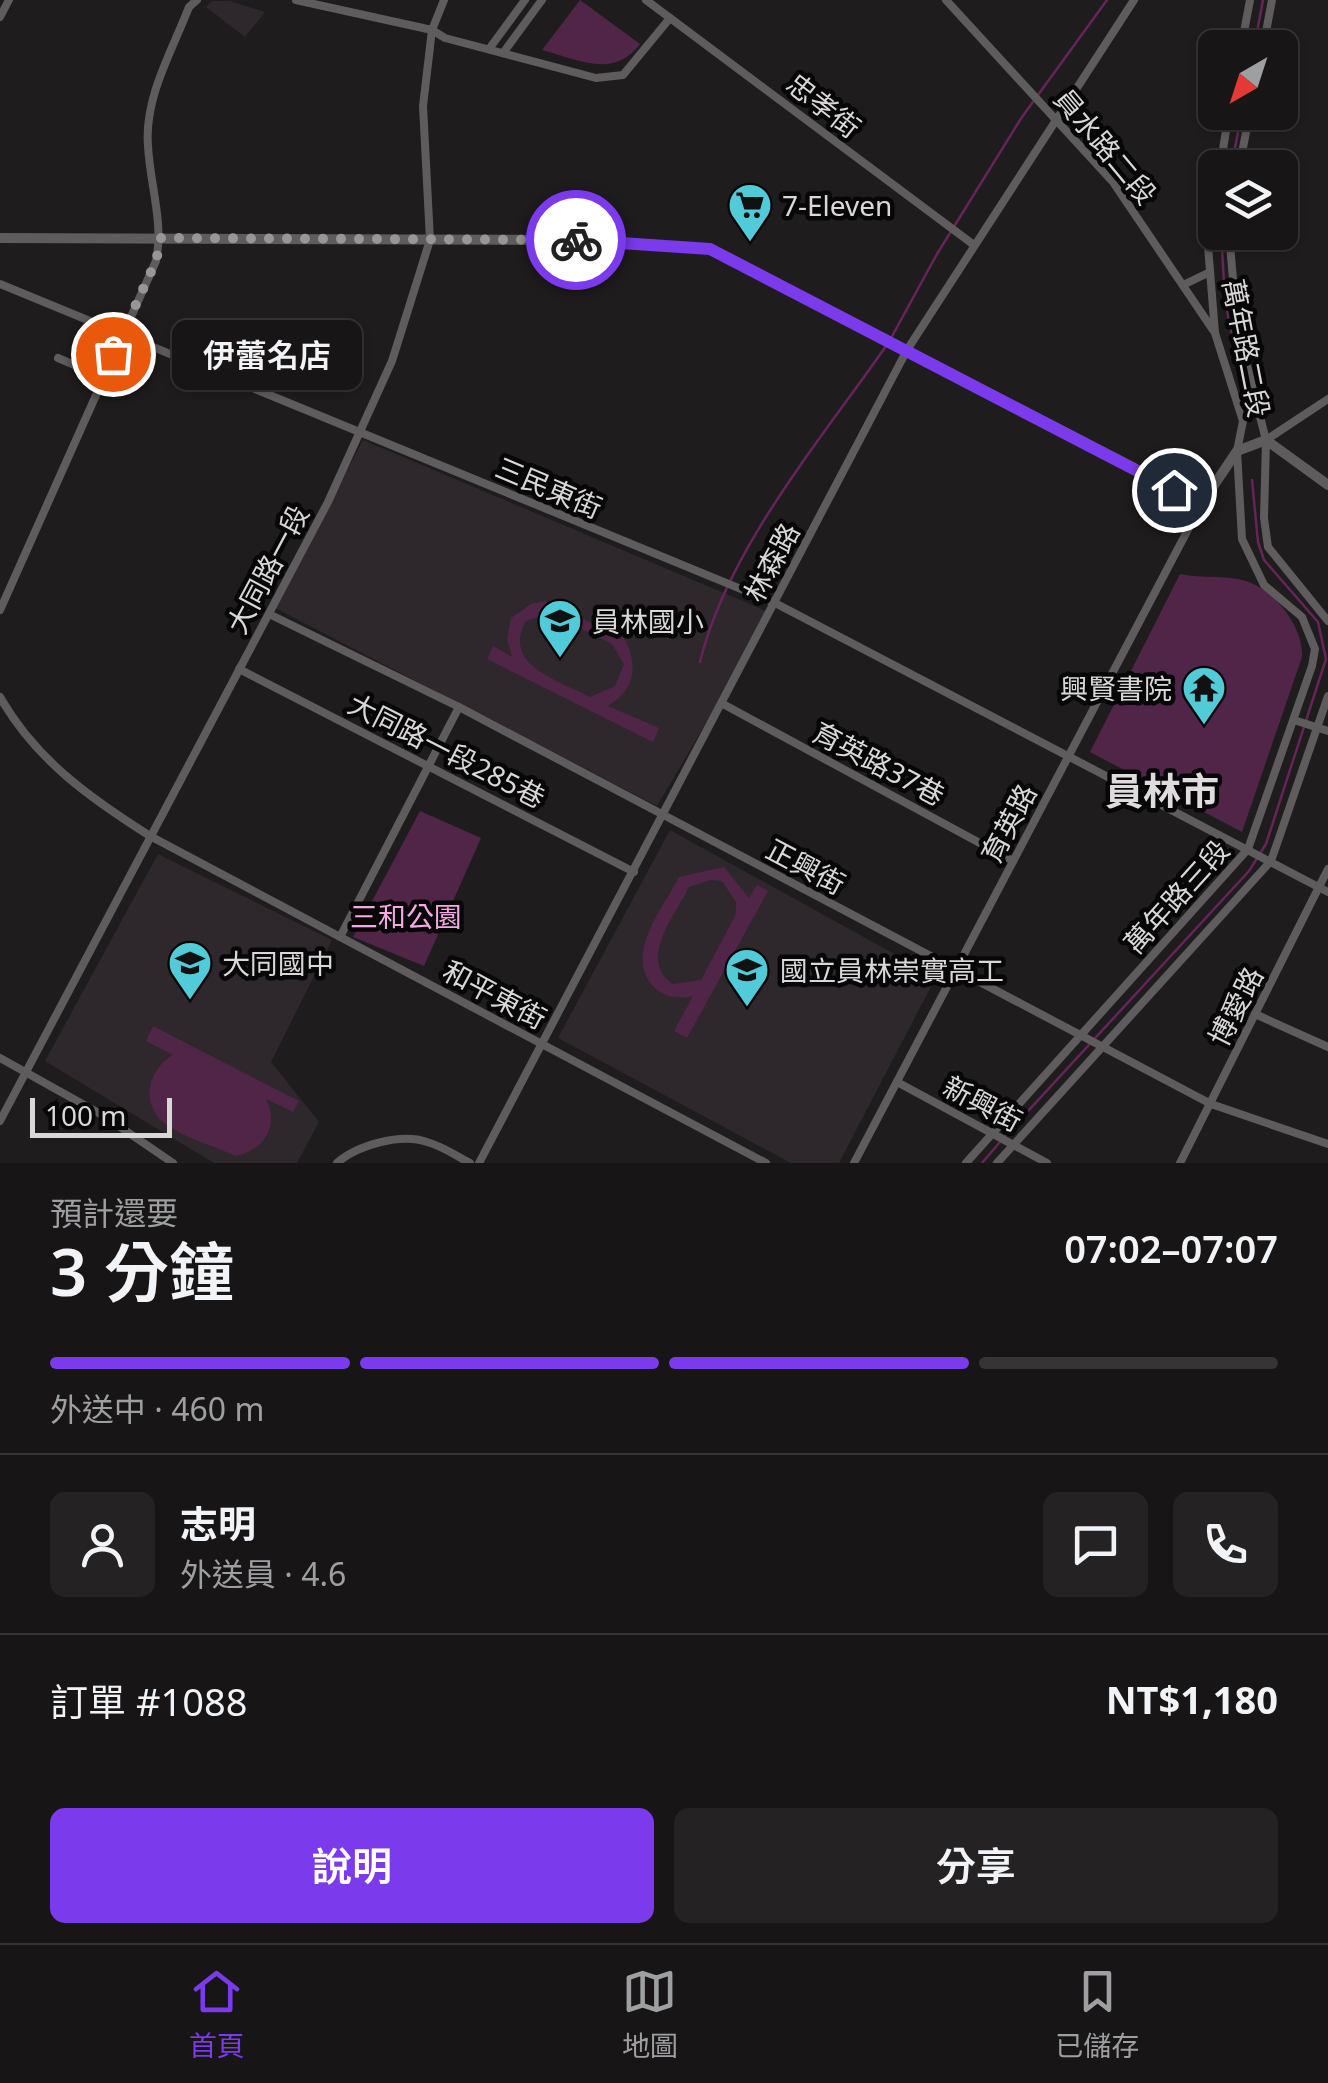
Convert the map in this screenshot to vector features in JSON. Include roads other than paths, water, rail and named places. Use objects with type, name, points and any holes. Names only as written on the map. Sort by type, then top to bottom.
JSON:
[{"type":"street","points":[[0,17],[9,0]]},
{"type":"street","points":[[0,610],[156,261],[161,238],[147,144],[151,104],[189,7],[197,0]]},
{"type":"street","points":[[298,0],[432,30],[444,38],[612,79],[631,67],[670,18]]},
{"type":"street","name":"大同路一段","points":[[0,1121],[268,614],[392,361],[430,240],[423,106],[432,30],[444,0]]},
{"type":"street","points":[[489,50],[525,0]]},
{"type":"street","points":[[503,53],[542,0]]},
{"type":"street","name":"忠孝街","points":[[646,0],[974,245]]},
{"type":"street","name":"員水路二段","points":[[946,0],[1113,182],[1216,333]]},
{"type":"street","name":"林森路","points":[[479,1163],[907,350],[1134,0]]},
{"type":"street","points":[[1244,30],[1250,0]]},
{"type":"street","points":[[1266,30],[1272,0]]},
{"type":"street","points":[[0,238],[651,243],[710,249],[1202,503],[1237,451],[1266,440],[1328,399]]},
{"type":"street","name":"萬年路二段","points":[[1209,250],[1216,333],[1243,421],[1237,451]]},
{"type":"street","name":"萬年路二段","points":[[1231,250],[1237,327],[1266,440]]},
{"type":"street","points":[[1183,285],[1210,272]]},
{"type":"street","name":"三民東街","points":[[0,284],[775,603],[1324,890]]},
{"type":"street","points":[[58,358],[103,377]]},
{"type":"street","points":[[1266,440],[1328,485]]},
{"type":"street","points":[[1266,440],[1263,478],[1268,547],[1328,621]]},
{"type":"street","name":"萬年路三段","points":[[966,1163],[1248,849],[1315,648],[1302,617],[1264,585],[1250,562],[1242,539],[1237,451]]},
{"type":"street","name":"育英路","points":[[854,1163],[1202,503]]},
{"type":"street","name":"正興街","points":[[268,614],[460,708],[1211,1104],[1328,1144]]},
{"type":"street","name":"大同路一段285巷","points":[[239,670],[634,872]]},
{"type":"street","name":"萬年路三段","points":[[997,1163],[1270,861],[1328,696]]},
{"type":"street","name":"和平東街","points":[[0,697],[39,753],[90,798],[150,836],[766,1163]]},
{"type":"street","name":"育英路37巷","points":[[723,704],[1013,862]]},
{"type":"street","points":[[340,937],[460,708]]},
{"type":"street","points":[[1294,720],[1328,731]]},
{"type":"street","name":"博愛路","points":[[1180,1163],[1255,1014],[1324,890],[1328,869]]},
{"type":"street","points":[[1255,1014],[1328,1047]]},
{"type":"street","points":[[0,1058],[26,1070],[174,1163]]},
{"type":"street","name":"新興街","points":[[897,1082],[1048,1163]]},
{"type":"street","points":[[337,1163],[349,1152],[373,1144],[424,1140],[470,1163]]},
{"type":"waterway","points":[[890,340],[937,254],[1022,117],[1107,0]]},
{"type":"waterway","points":[[1257,30],[1263,0]]},
{"type":"waterway","points":[[1235,150],[1238,130]]},
{"type":"waterway","points":[[1222,250],[1225,300],[1238,365]]},
{"type":"waterway","points":[[700,662],[713,620],[753,538],[886,346]]},
{"type":"waterway","points":[[1005,1136],[1249,871],[1266,844],[1326,659],[1318,622],[1264,560],[1258,542],[1252,480]]},
{"type":"waterway","points":[[982,1163],[1000,1142]]},
{"type":"place","name":"7-Eleven","points":[[750,243]]},
{"type":"place","name":"伊蕾名店","points":[[113,354]]},
{"type":"place","name":"員林國小","points":[[560,659]]},
{"type":"place","name":"興賢書院","points":[[1204,726]]},
{"type":"place","name":"大同國中","points":[[190,1001]]},
{"type":"place","name":"國立員林崇實高工","points":[[747,1008]]},
{"type":"district","name":"員林市","points":[[1162,790]]},
{"type":"park label","name":"三和公園","points":[[406,916]]}]
